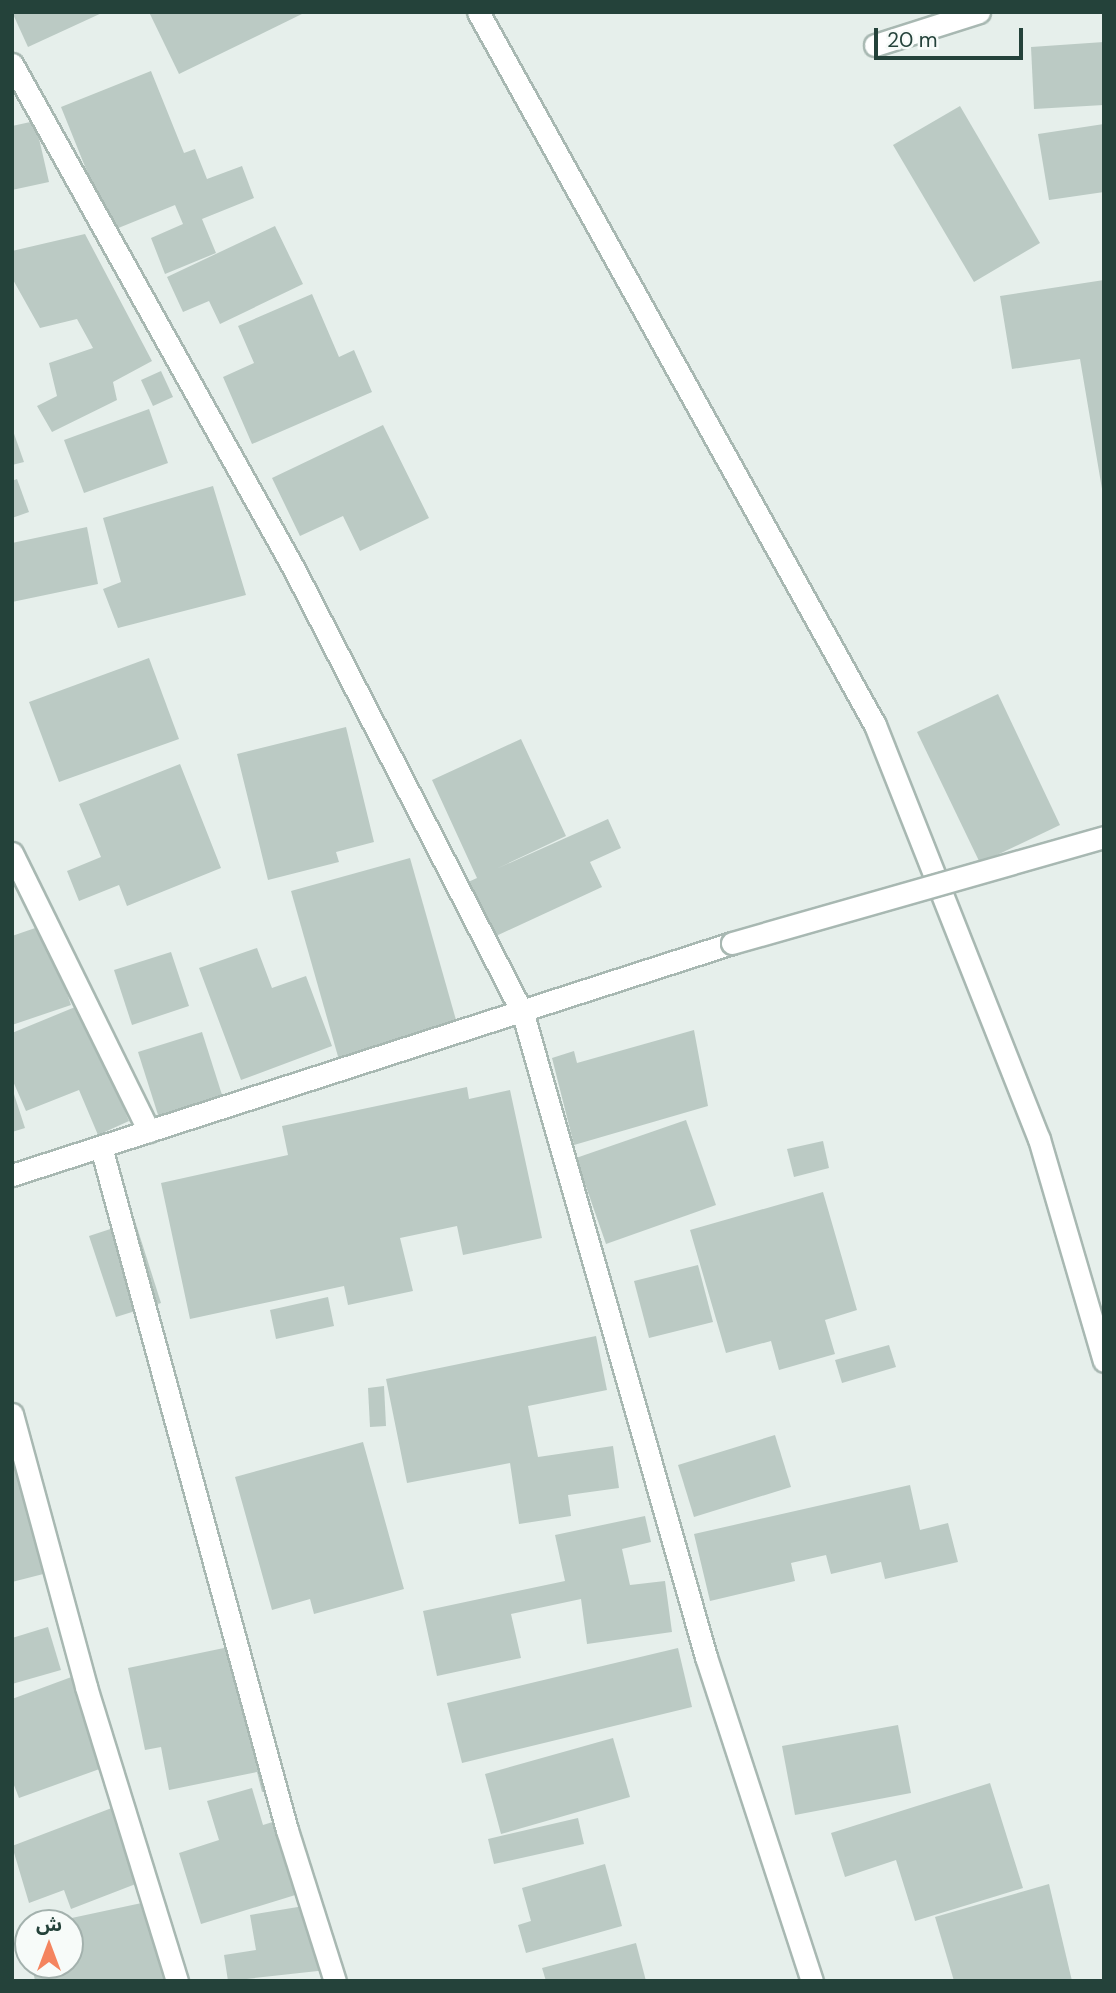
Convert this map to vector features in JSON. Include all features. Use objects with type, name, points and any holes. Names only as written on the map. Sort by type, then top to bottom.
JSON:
[{"type":"street","points":[[478,12],[875,725],[1039,1139],[1104,1361]]},
{"type":"street","points":[[875,45],[979,12]]},
{"type":"street","points":[[12,64],[294,569],[523,1014],[706,1657],[812,1981]]},
{"type":"street","points":[[12,1175],[523,1014],[732,943],[1104,837]]},
{"type":"street","points":[[12,853],[149,1131]]},
{"type":"street","points":[[101,1147],[287,1830],[335,1981]]},
{"type":"street","points":[[12,1414],[86,1687],[177,1981]]},
{"type":"building","points":[[12,12],[104,12],[28,47]]},
{"type":"building","points":[[149,12],[306,12],[179,74]]},
{"type":"building","points":[[1104,42],[1104,105],[1034,109],[1031,47]]},
{"type":"building","points":[[151,71],[184,153],[195,149],[207,179],[242,166],[254,198],[202,219],[216,253],[165,274],[151,238],[183,224],[175,205],[111,231],[61,107]]},
{"type":"building","points":[[960,106],[1040,243],[974,282],[893,145]]},
{"type":"building","points":[[35,121],[49,182],[12,190],[12,126]]},
{"type":"building","points":[[1104,124],[1104,192],[1049,200],[1038,134]]},
{"type":"building","points":[[275,226],[303,284],[220,324],[209,301],[183,312],[167,277]]},
{"type":"building","points":[[85,234],[152,361],[113,382],[117,400],[52,432],[37,406],[57,396],[49,363],[93,348],[77,319],[40,328],[12,278],[12,251]]},
{"type":"building","points":[[1104,280],[1102,489],[1080,359],[1012,369],[1000,296]]},
{"type":"building","points":[[312,294],[339,357],[354,350],[372,392],[252,444],[223,377],[254,363],[238,326]]},
{"type":"building","points":[[161,371],[173,397],[153,406],[141,380]]},
{"type":"building","points":[[149,409],[168,463],[84,493],[64,440]]},
{"type":"building","points":[[383,425],[429,518],[360,551],[343,516],[300,536],[272,478]]},
{"type":"building","points":[[12,428],[24,462],[12,465]]},
{"type":"building","points":[[17,479],[29,512],[12,518],[12,481]]},
{"type":"building","points":[[213,486],[246,595],[118,628],[103,589],[121,582],[103,518]]},
{"type":"building","points":[[87,527],[98,584],[12,602],[12,543]]},
{"type":"building","points":[[149,658],[179,739],[59,782],[29,702]]},
{"type":"building","points":[[998,694],[1060,825],[980,863],[917,732]]},
{"type":"building","points":[[346,727],[374,842],[336,852],[339,862],[268,880],[237,754]]},
{"type":"building","points":[[521,739],[566,836],[496,869],[608,819],[621,848],[590,862],[602,887],[481,943],[455,888],[477,878],[432,780]]},
{"type":"building","points":[[180,764],[221,868],[127,906],[119,885],[79,901],[67,871],[101,857],[79,804]]},
{"type":"building","points":[[410,858],[458,1027],[339,1060],[291,891]]},
{"type":"building","points":[[44,925],[71,1005],[12,1025],[12,936]]},
{"type":"building","points":[[257,948],[272,988],[306,976],[332,1046],[241,1080],[199,968]]},
{"type":"building","points":[[171,952],[189,1006],[132,1025],[114,970]]},
{"type":"building","points":[[80,1005],[129,1121],[98,1135],[79,1090],[26,1111],[12,1079],[12,1033]]},
{"type":"building","points":[[694,1030],[708,1106],[574,1145],[552,1058],[574,1051],[577,1063]]},
{"type":"building","points":[[202,1032],[223,1098],[159,1118],[138,1052]]},
{"type":"building","points":[[467,1087],[469,1099],[510,1090],[542,1238],[463,1255],[457,1226],[400,1238],[413,1291],[348,1305],[344,1286],[190,1319],[161,1183],[288,1155],[282,1126]]},
{"type":"building","points":[[12,1092],[25,1128],[12,1132]]},
{"type":"building","points":[[686,1120],[716,1205],[606,1244],[576,1158]]},
{"type":"building","points":[[823,1141],[829,1168],[794,1177],[787,1149]]},
{"type":"building","points":[[823,1192],[857,1310],[825,1320],[835,1354],[779,1370],[771,1341],[726,1353],[690,1230]]},
{"type":"building","points":[[135,1221],[161,1303],[116,1317],[89,1236]]},
{"type":"building","points":[[698,1265],[713,1322],[649,1338],[634,1281]]},
{"type":"building","points":[[328,1297],[334,1326],[276,1339],[270,1310]]},
{"type":"building","points":[[596,1336],[607,1390],[528,1406],[538,1457],[613,1446],[619,1488],[568,1495],[571,1516],[519,1524],[510,1463],[407,1483],[386,1379]]},
{"type":"building","points":[[889,1345],[896,1367],[842,1383],[835,1360]]},
{"type":"building","points":[[384,1386],[386,1426],[370,1427],[368,1388]]},
{"type":"building","points":[[775,1435],[791,1487],[694,1517],[678,1465]]},
{"type":"building","points":[[363,1442],[404,1589],[314,1614],[310,1599],[272,1610],[235,1477]]},
{"type":"building","points":[[12,1444],[59,1570],[12,1582]]},
{"type":"building","points":[[910,1485],[920,1530],[948,1523],[958,1562],[885,1579],[881,1562],[831,1574],[826,1555],[791,1563],[795,1581],[710,1601],[694,1534]]},
{"type":"building","points":[[645,1516],[651,1542],[622,1549],[630,1585],[665,1581],[672,1632],[587,1644],[581,1599],[511,1614],[521,1658],[437,1676],[423,1611],[565,1581],[555,1535]]},
{"type":"building","points":[[48,1627],[61,1670],[12,1684],[12,1638]]},
{"type":"building","points":[[248,1643],[278,1788],[262,1792],[257,1772],[169,1790],[161,1747],[145,1750],[128,1668]]},
{"type":"building","points":[[678,1648],[692,1707],[462,1763],[447,1703]]},
{"type":"building","points":[[85,1672],[119,1762],[19,1798],[12,1780],[12,1699]]},
{"type":"building","points":[[898,1725],[911,1793],[795,1815],[782,1746]]},
{"type":"building","points":[[613,1738],[630,1797],[501,1834],[485,1774]]},
{"type":"building","points":[[990,1783],[1023,1888],[915,1921],[896,1860],[845,1877],[831,1833]]},
{"type":"building","points":[[252,1788],[263,1825],[295,1815],[318,1888],[201,1924],[179,1853],[219,1840],[207,1801]]},
{"type":"building","points":[[117,1806],[146,1880],[71,1909],[64,1890],[29,1903],[12,1846]]},
{"type":"building","points":[[578,1818],[584,1844],[494,1864],[488,1839]]},
{"type":"building","points":[[605,1864],[622,1926],[526,1953],[518,1925],[531,1921],[522,1888]]},
{"type":"building","points":[[1049,1884],[1072,1981],[954,1981],[935,1917]]},
{"type":"building","points":[[151,1901],[168,1981],[35,1981],[84,1979],[84,1915]]},
{"type":"building","points":[[316,1904],[327,1970],[228,1981],[224,1955],[256,1950],[250,1915]]},
{"type":"building","points":[[636,1943],[646,1981],[546,1981],[542,1968]]}]
